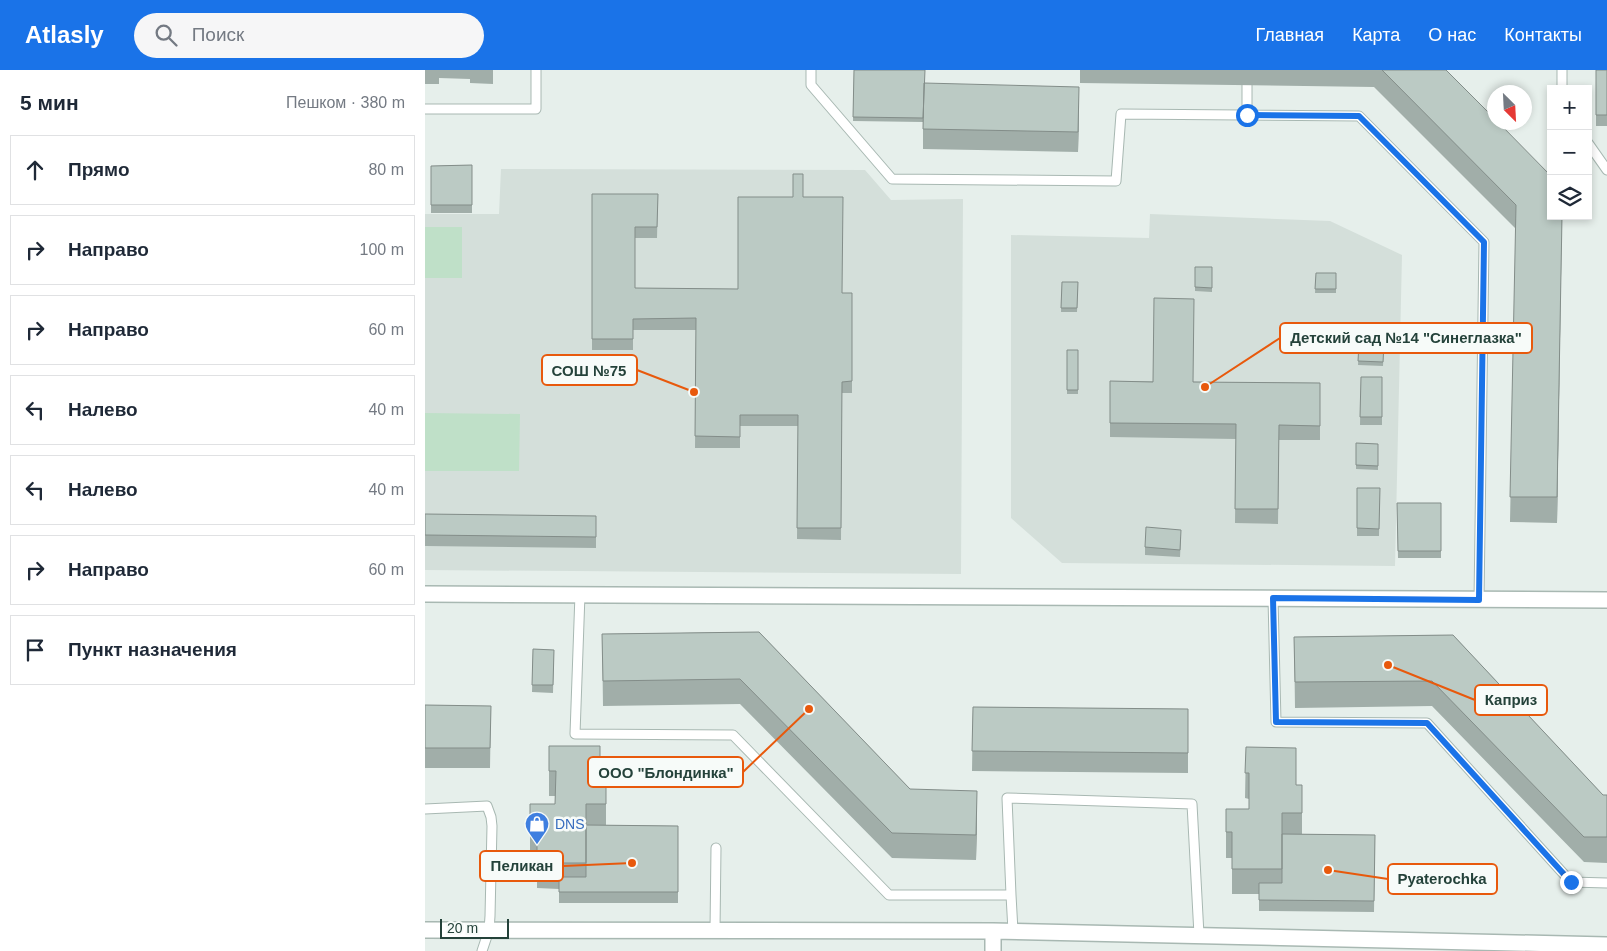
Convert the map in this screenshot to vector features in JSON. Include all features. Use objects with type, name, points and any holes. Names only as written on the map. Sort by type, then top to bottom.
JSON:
[{"type":"street","points":[[425,594],[1607,600]]},
{"type":"street","points":[[425,930],[1013,931],[1607,945]]},
{"type":"street","points":[[993,931],[993,951]]},
{"type":"lane","points":[[425,109],[536,109],[536,70]]},
{"type":"lane","points":[[811,70],[811,85],[892,179],[1116,181],[1121,114],[1359,116],[1484,242],[1479,600]]},
{"type":"lane","points":[[1562,70],[1562,85]]},
{"type":"lane","points":[[1247,85],[1247,115]]},
{"type":"lane","points":[[1592,149],[1607,170]]},
{"type":"lane","points":[[580,594],[575,734],[733,735],[889,896],[1011,895]]},
{"type":"lane","points":[[1273,598],[1276,722],[1427,723],[1571,882],[1607,883]]},
{"type":"lane","points":[[1013,931],[1007,798],[1192,804],[1199,935]]},
{"type":"lane","points":[[425,809],[487,806],[492,826],[489,930],[482,951]]},
{"type":"lane","points":[[715,930],[716,848]]},
{"type":"shaded area","points":[[501,169],[865,170],[891,200],[963,199],[961,574],[425,570],[425,214],[499,214]]},
{"type":"shaded area","points":[[1150,214],[1330,221],[1402,255],[1395,566],[1062,563],[1011,518],[1011,235],[1149,238]]},
{"type":"green space","points":[[425,227],[462,227],[462,278],[425,278]]},
{"type":"green space","points":[[425,413],[520,414],[519,471],[425,471]]},
{"type":"building","points":[[854,70],[925,70],[923,118],[853,117]]},
{"type":"building","points":[[1382,70],[1446,70],[1487,111],[1487,130],[1506,130],[1547,172],[1547,220],[1562,220],[1557,497],[1510,497],[1516,205]]},
{"type":"building","points":[[1596,70],[1607,70],[1607,115],[1596,115]]},
{"type":"building","points":[[924,83],[1079,87],[1078,132],[923,129]]},
{"type":"building","points":[[472,165],[472,205],[431,205],[431,166]]},
{"type":"building","points":[[793,174],[803,174],[803,197],[843,197],[842,293],[852,293],[852,381],[842,382],[841,528],[797,528],[798,415],[740,415],[740,437],[695,436],[696,318],[633,319],[633,339],[592,339],[592,194],[658,194],[657,227],[635,227],[635,288],[738,289],[738,197],[793,197]]},
{"type":"building","points":[[1195,267],[1212,267],[1212,288],[1195,287]]},
{"type":"building","points":[[1316,273],[1336,273],[1336,289],[1315,289]]},
{"type":"building","points":[[1062,282],[1078,282],[1077,308],[1061,308]]},
{"type":"building","points":[[1154,298],[1194,299],[1193,382],[1320,383],[1320,426],[1279,425],[1278,509],[1235,509],[1236,424],[1110,423],[1110,381],[1153,382]]},
{"type":"building","points":[[1359,344],[1384,344],[1383,362],[1358,361]]},
{"type":"building","points":[[1067,350],[1078,350],[1078,390],[1067,390]]},
{"type":"building","points":[[1361,377],[1382,377],[1382,417],[1360,417]]},
{"type":"building","points":[[1356,443],[1378,444],[1378,466],[1356,465]]},
{"type":"building","points":[[1357,488],[1380,488],[1379,529],[1357,528]]},
{"type":"building","points":[[1397,503],[1441,503],[1441,551],[1398,551]]},
{"type":"building","points":[[425,514],[596,516],[596,537],[425,535]]},
{"type":"building","points":[[1146,527],[1181,530],[1180,550],[1145,547]]},
{"type":"building","points":[[759,632],[910,789],[977,791],[976,835],[892,833],[740,679],[603,681],[602,634]]},
{"type":"building","points":[[1453,635],[1603,795],[1607,795],[1607,837],[1584,837],[1432,681],[1295,682],[1294,637]]},
{"type":"building","points":[[533,649],[554,650],[553,685],[532,685]]},
{"type":"building","points":[[425,705],[491,706],[490,748],[425,748]]},
{"type":"building","points":[[973,707],[1188,709],[1188,753],[972,751]]},
{"type":"building","points":[[549,746],[600,746],[600,780],[606,780],[606,804],[586,804],[586,863],[537,863],[537,827],[530,827],[530,804],[555,804],[556,771],[549,771]]},
{"type":"building","points":[[1246,747],[1296,748],[1296,785],[1302,785],[1302,813],[1282,813],[1282,869],[1232,869],[1232,832],[1226,832],[1226,809],[1249,809],[1249,773],[1245,773]]},
{"type":"building","points":[[586,825],[678,826],[678,892],[559,892],[559,877],[586,877]]},
{"type":"building","points":[[1282,834],[1375,835],[1374,901],[1259,900],[1259,883],[1282,883]]},
{"type":"place","name":"Детский сад №14 \"Синеглазка\"","points":[[1205,387]]},
{"type":"place","name":"СОШ №75","points":[[694,392]]},
{"type":"place","name":"Каприз","points":[[1388,665]]},
{"type":"place","name":"ООО \"Блондинка\"","points":[[809,709]]},
{"type":"place","name":"DNS","points":[[537,845]]},
{"type":"place","name":"Пеликан","points":[[632,863]]},
{"type":"place","name":"Pyaterochka","points":[[1328,870]]},
{"type":"route","points":[[1247,115],[1359,116],[1484,242],[1479,600],[1273,598],[1276,722],[1427,723],[1571,882]]}]
